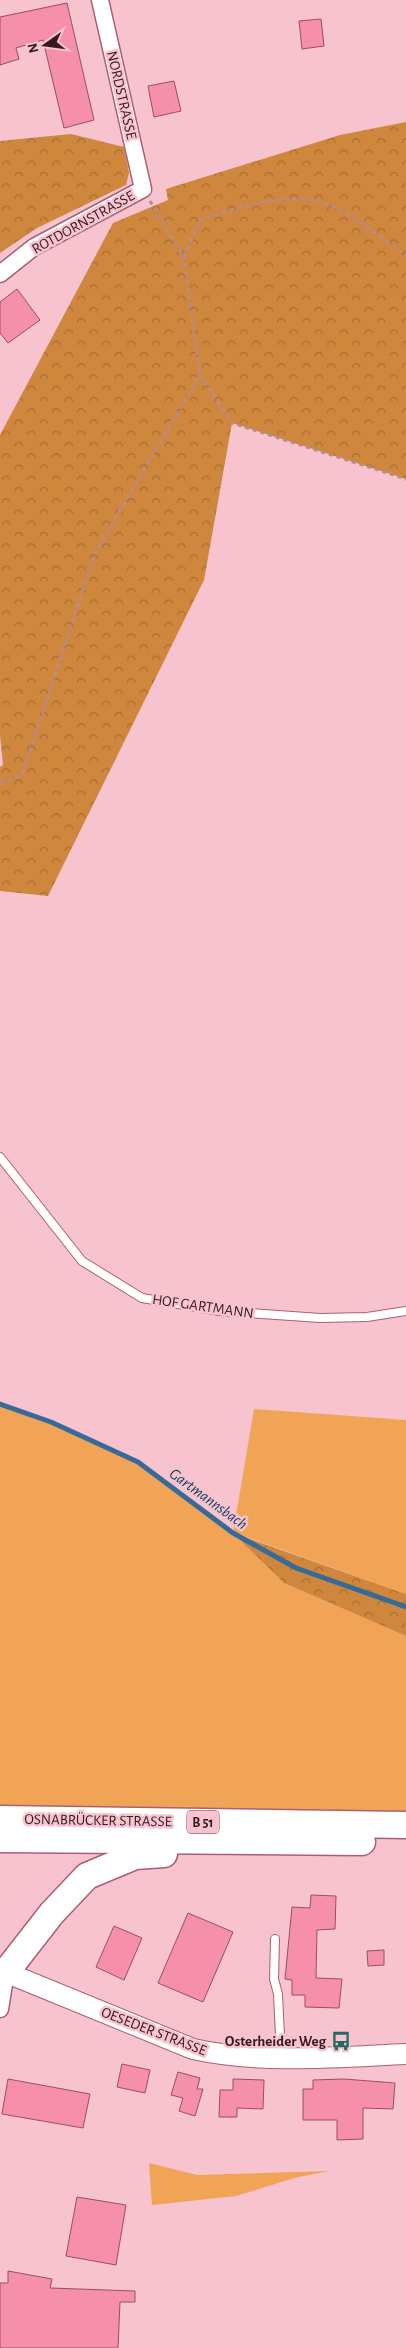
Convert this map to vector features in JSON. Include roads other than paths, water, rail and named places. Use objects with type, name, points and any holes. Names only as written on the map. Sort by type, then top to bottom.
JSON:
[{"type":"highway","name":"OSNABRÜCKER STRASSE","points":[[0,1819],[406,1825]]},
{"type":"highway","name":"OSNABRÜCKER STRASSE","points":[[0,1839],[406,1843]]},
{"type":"highway","points":[[3,1971],[52,1913],[87,1876],[135,1856],[334,1842]]},
{"type":"street","name":"NORDSTRASSE","points":[[100,0],[143,189]]},
{"type":"street","name":"ROTDORNSTRASSE","points":[[0,274],[34,247],[143,189]]},
{"type":"street","points":[[0,2009],[3,1971]]},
{"type":"street","name":"OESEDER STRASSE","points":[[3,1971],[193,2048],[212,2053],[281,2057],[406,2054]]},
{"type":"lane","name":"HOF GARTMANN","points":[[0,1157],[82,1261],[142,1298],[220,1311],[320,1318],[367,1317],[406,1311]]},
{"type":"lane","points":[[275,1940],[274,1979],[278,1994],[281,2057]]},
{"type":"waterway","name":"Gartmannsbach","points":[[0,1404],[51,1422],[138,1462],[233,1533],[296,1568],[406,1607]]},
{"type":"place","name":"Osterheider Weg","points":[[341,2041]]}]
